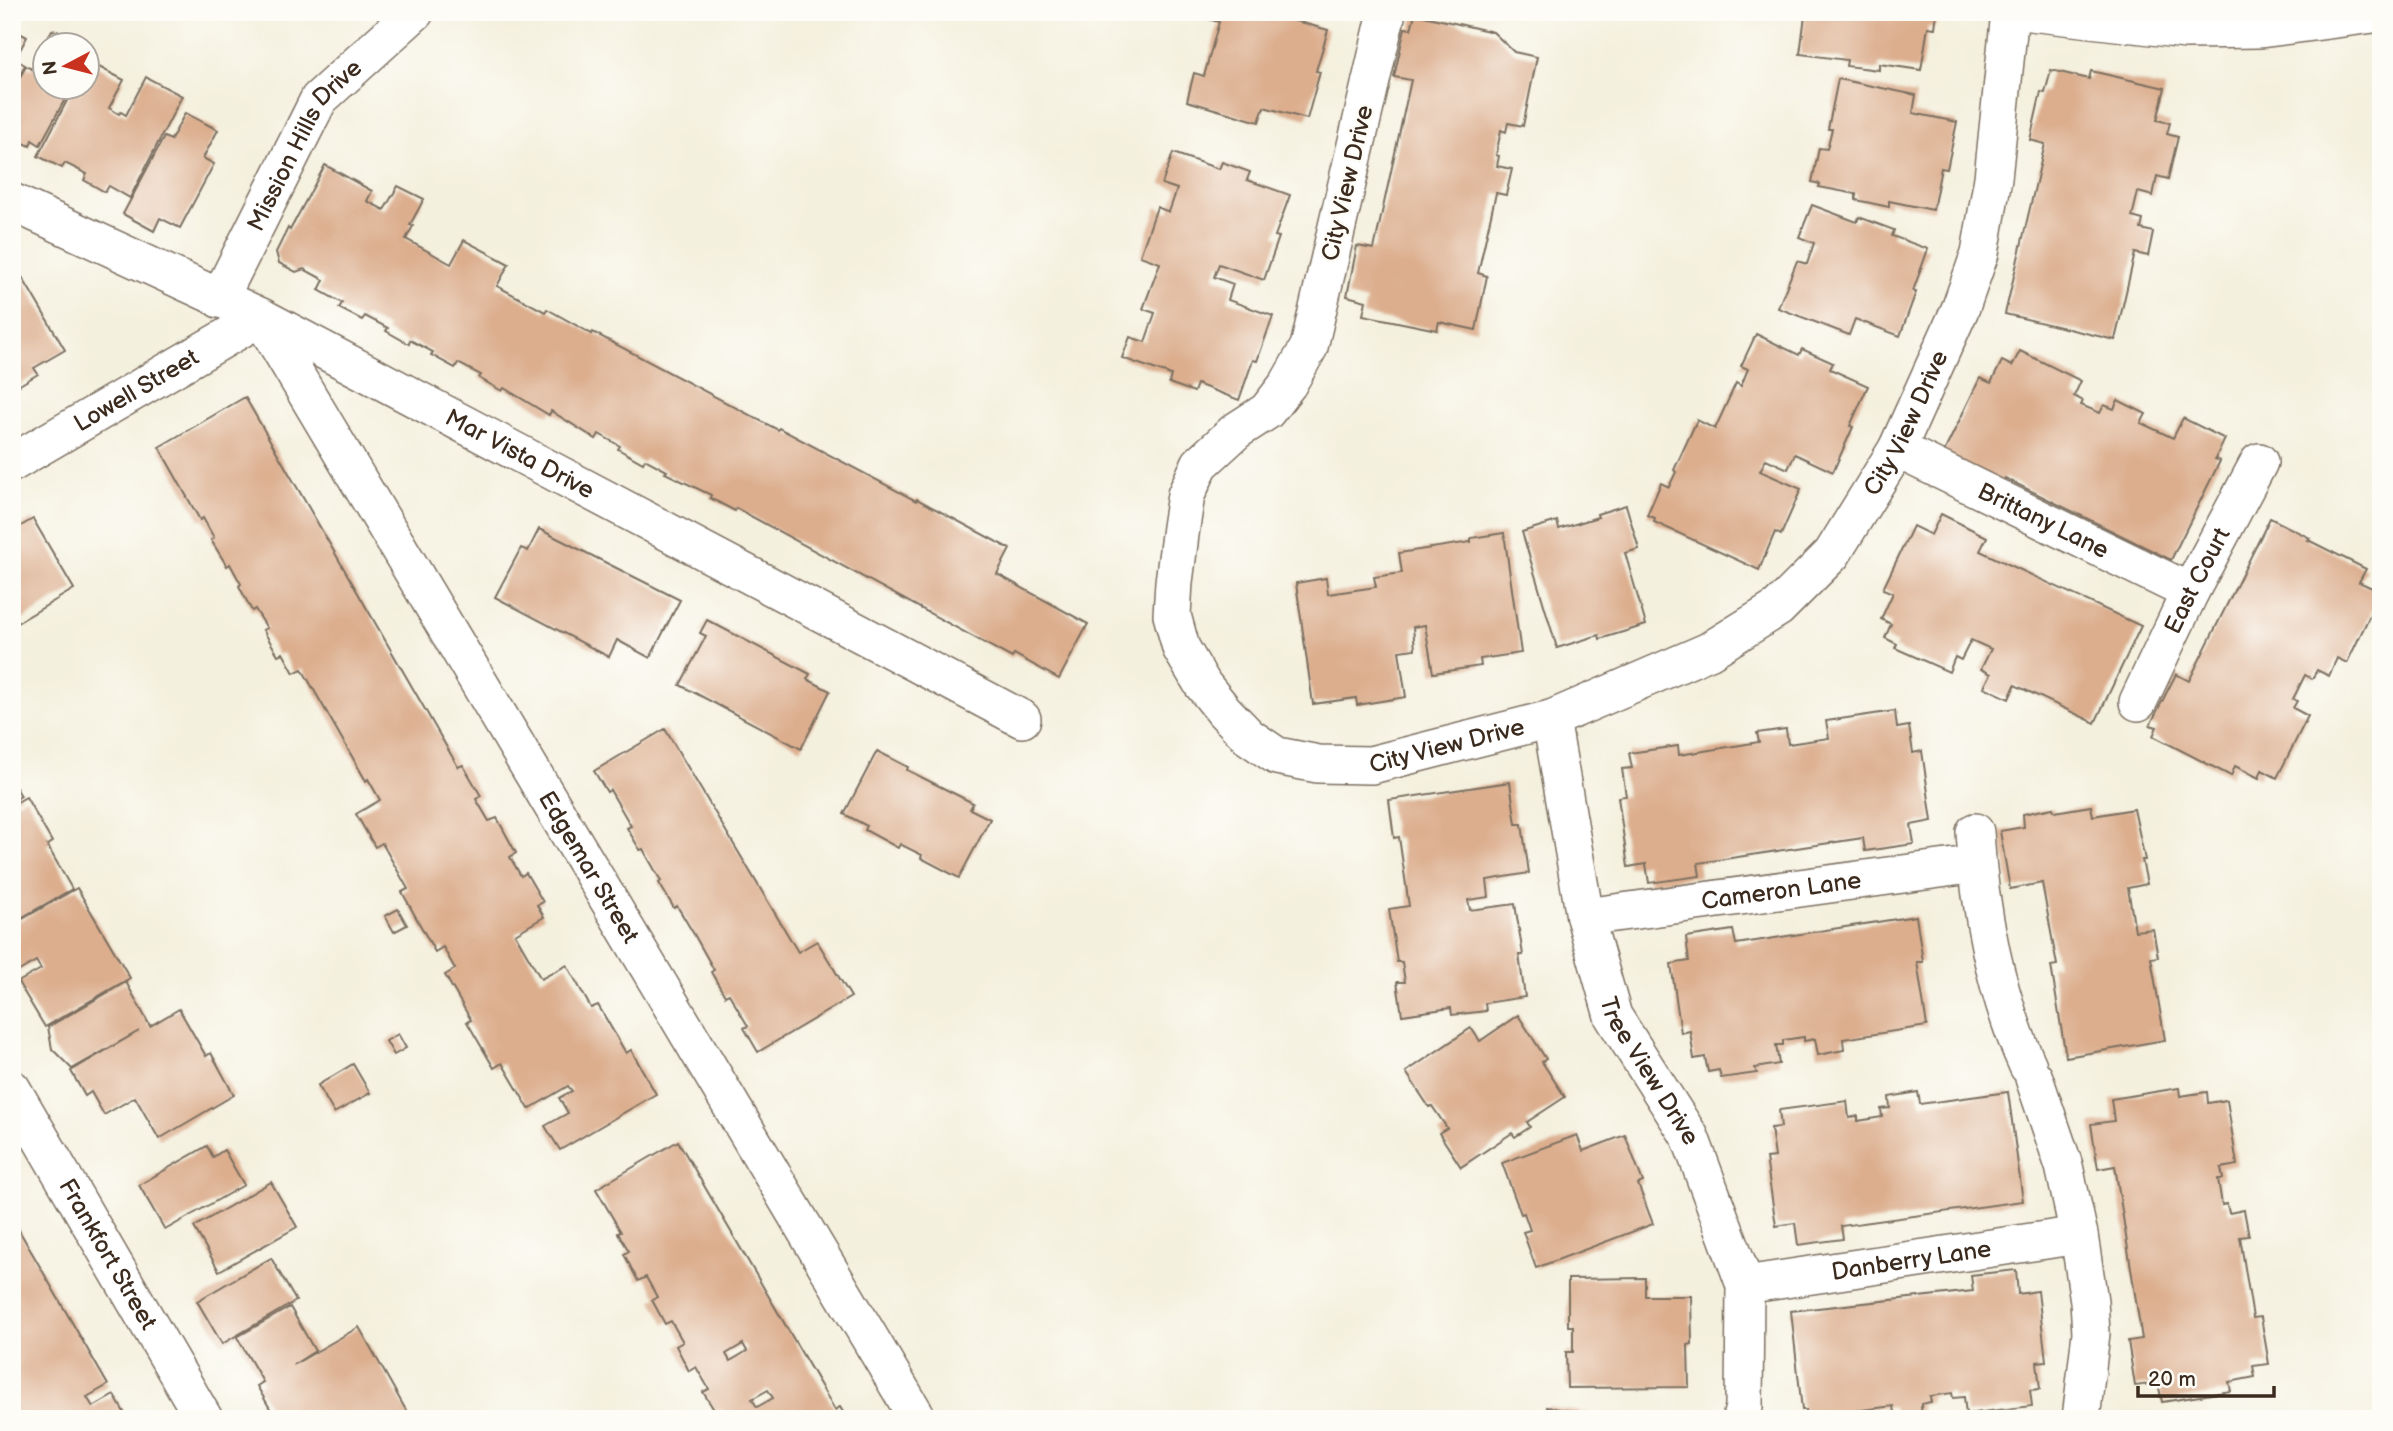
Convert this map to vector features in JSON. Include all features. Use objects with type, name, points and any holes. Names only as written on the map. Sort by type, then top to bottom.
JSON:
[{"type":"street","name":"Mission Hills Drive","points":[[219,299],[319,99],[415,12]]},
{"type":"street","name":"City View Drive","points":[[1387,12],[1309,347],[1288,384],[1267,411],[1236,431],[1200,464],[1186,495],[1174,582],[1172,615],[1181,648],[1203,685],[1249,737],[1277,756],[1318,764],[1371,765],[1551,719],[1632,686],[1709,651],[1778,608],[1832,554],[1897,449],[1961,307],[1980,253],[1993,178],[2010,12]]},
{"type":"street","points":[[2030,12],[2186,30],[2260,29],[2332,16],[2381,13]]},
{"type":"street","name":"Mar Vista Drive","points":[[12,202],[261,317],[1022,719]]},
{"type":"street","name":"Lowell Street","points":[[12,463],[261,317]]},
{"type":"street","name":"Edgemar Street","points":[[261,317],[918,1419]]},
{"type":"street","name":"Brittany Lane","points":[[1897,449],[2190,592]]},
{"type":"street","name":"East Court","points":[[2138,702],[2190,592],[2259,463]]},
{"type":"street","name":"Tree View Drive","points":[[1551,719],[1585,917],[1613,1016],[1690,1137],[1745,1285],[1744,1407],[1741,1419]]},
{"type":"street","name":"Cameron Lane","points":[[1585,917],[1976,848],[1998,981],[2015,1038],[2058,1142],[2079,1235]]},
{"type":"street","name":"Frankfort Street","points":[[12,1089],[204,1419]]},
{"type":"street","points":[[2079,1235],[2091,1334],[2081,1419]]},
{"type":"street","name":"Danberry Lane","points":[[1745,1285],[2079,1235]]},
{"type":"building","points":[[1205,12],[1263,12],[1328,30],[1316,71],[1320,72],[1307,119],[1264,107],[1259,122],[1187,101],[1194,73],[1204,76],[1219,22],[1204,18]]},
{"type":"building","points":[[1814,12],[1937,12],[1935,28],[1928,27],[1921,70],[1879,64],[1879,70],[1846,66],[1847,60],[1800,54],[1805,15],[1814,16]]},
{"type":"building","points":[[1415,14],[1493,32],[1514,52],[1537,57],[1523,126],[1508,123],[1506,132],[1501,130],[1496,155],[1499,156],[1497,166],[1512,169],[1506,195],[1496,193],[1478,273],[1487,276],[1476,330],[1439,322],[1437,330],[1363,315],[1366,301],[1347,296],[1357,246],[1374,249],[1411,80],[1394,77],[1405,28],[1411,29]]},
{"type":"building","points":[[12,29],[27,37],[15,59],[25,65],[12,89]]},
{"type":"building","points":[[26,66],[32,69],[32,102],[63,102],[40,145],[32,140],[30,146],[18,140],[16,144],[12,142],[12,92]]},
{"type":"building","points":[[102,69],[124,80],[109,108],[119,114],[121,112],[126,115],[146,77],[182,96],[130,198],[109,186],[105,192],[84,180],[87,174],[65,163],[62,168],[38,156],[66,102],[102,102]]},
{"type":"building","points":[[2051,70],[2089,79],[2091,71],[2165,88],[2157,120],[2170,123],[2167,134],[2178,137],[2168,179],[2157,176],[2153,196],[2138,192],[2132,217],[2143,220],[2141,229],[2153,232],[2148,256],[2135,253],[2115,340],[2005,314],[2045,144],[2030,140],[2041,92],[2045,93]]},
{"type":"building","points":[[1838,79],[1916,95],[1913,113],[1957,122],[1947,169],[1941,168],[1933,210],[1889,201],[1889,207],[1856,200],[1856,194],[1819,187],[1820,184],[1812,182],[1819,148],[1827,149],[1832,129],[1828,129]]},
{"type":"building","points":[[185,113],[218,130],[203,158],[214,164],[180,228],[160,218],[154,231],[123,214],[164,137],[171,140]]},
{"type":"building","points":[[1173,153],[1219,169],[1222,162],[1250,172],[1247,180],[1290,195],[1275,236],[1279,237],[1264,280],[1219,264],[1214,277],[1233,284],[1228,300],[1273,316],[1239,400],[1197,384],[1194,392],[1169,383],[1171,375],[1122,358],[1130,337],[1145,342],[1155,313],[1143,309],[1160,263],[1140,256],[1157,207],[1169,212],[1177,189],[1162,184]]},
{"type":"building","points":[[325,165],[372,191],[367,201],[384,210],[398,186],[424,199],[406,239],[451,264],[464,240],[509,264],[497,286],[545,312],[547,309],[592,334],[593,332],[1010,549],[997,574],[1088,624],[1059,679],[1014,654],[1012,658],[736,508],[735,511],[710,498],[711,495],[665,473],[667,471],[645,459],[643,463],[599,434],[596,439],[551,411],[549,415],[504,388],[502,391],[479,378],[481,375],[458,363],[455,368],[431,355],[433,352],[410,340],[409,344],[386,331],[388,328],[365,316],[362,320],[339,308],[342,303],[319,290],[324,280],[304,269],[296,272],[279,263],[276,252]]},
{"type":"building","points":[[1812,205],[1857,222],[1859,217],[1894,230],[1892,236],[1928,249],[1900,336],[1855,319],[1849,335],[1778,308],[1797,261],[1807,264],[1814,243],[1799,237]]},
{"type":"building","points":[[15,265],[65,350],[34,368],[38,374],[18,386],[12,376],[12,267]]},
{"type":"building","points":[[1756,334],[1799,355],[1802,349],[1833,363],[1830,369],[1868,386],[1833,472],[1795,454],[1788,469],[1766,459],[1760,471],[1801,489],[1781,535],[1775,532],[1759,570],[1654,522],[1655,518],[1647,515],[1661,483],[1669,487],[1697,420],[1715,429],[1736,383],[1741,386],[1748,369],[1741,366]]},
{"type":"building","points":[[2020,351],[2081,381],[2074,396],[2083,401],[2081,405],[2100,413],[2104,405],[2114,409],[2118,400],[2146,414],[2141,423],[2173,438],[2183,418],[2225,439],[2215,459],[2220,461],[2171,560],[2005,478],[1998,491],[1942,456],[1980,378],[1991,383],[2002,361],[2012,366]]},
{"type":"building","points":[[245,397],[458,767],[463,765],[481,796],[476,799],[489,821],[497,818],[516,853],[510,857],[521,876],[526,873],[543,902],[537,905],[544,917],[515,934],[541,979],[567,965],[591,1008],[598,1005],[626,1053],[631,1050],[656,1094],[560,1150],[545,1126],[568,1113],[559,1098],[572,1091],[568,1086],[529,1109],[502,1063],[494,1068],[467,1022],[471,1020],[445,975],[455,969],[443,947],[435,952],[402,892],[408,889],[382,843],[375,847],[356,814],[380,800],[368,779],[366,781],[302,669],[294,673],[283,653],[278,655],[263,630],[267,628],[255,609],[252,611],[230,564],[227,566],[211,540],[214,538],[203,518],[200,520],[159,447]]},
{"type":"building","points":[[1626,505],[1639,549],[1625,553],[1646,625],[1557,648],[1522,532],[1557,521],[1559,529]]},
{"type":"building","points":[[1941,514],[1987,537],[1980,551],[2141,626],[2095,723],[2015,685],[2009,699],[1984,687],[1991,674],[1981,669],[1991,649],[1971,640],[1961,660],[1955,657],[1949,672],[1895,648],[1897,644],[1885,638],[1891,624],[1881,619],[1893,593],[1883,589],[1913,526],[1931,535]]},
{"type":"building","points":[[2270,518],[2366,569],[2359,582],[2381,592],[2347,663],[2337,658],[2329,676],[2317,670],[2312,679],[2305,675],[2293,699],[2297,701],[2293,708],[2308,716],[2277,778],[2262,770],[2259,778],[2235,766],[2231,776],[2153,736],[2157,727],[2150,725],[2176,674],[2189,681]]},
{"type":"building","points":[[33,519],[74,589],[12,626],[12,531]]},
{"type":"building","points":[[539,529],[680,600],[650,658],[617,640],[609,657],[495,597],[521,548],[528,551]]},
{"type":"building","points":[[1504,533],[1521,653],[1480,659],[1481,666],[1433,673],[1425,625],[1413,627],[1415,649],[1399,651],[1406,697],[1357,705],[1356,698],[1313,704],[1296,583],[1326,578],[1328,594],[1376,587],[1374,577],[1402,573],[1399,553],[1471,542],[1471,538]]},
{"type":"building","points":[[707,620],[810,674],[807,679],[830,691],[801,749],[680,685],[706,636],[700,633]]},
{"type":"building","points":[[1895,711],[1897,728],[1909,726],[1913,753],[1922,751],[1932,821],[1911,825],[1914,844],[1865,851],[1863,838],[1698,863],[1700,876],[1649,883],[1646,864],[1628,867],[1618,797],[1626,796],[1622,769],[1632,768],[1629,753],[1678,746],[1679,755],[1759,742],[1757,733],[1786,729],[1788,744],[1829,738],[1826,721]]},
{"type":"building","points":[[665,729],[798,952],[817,941],[851,997],[758,1052],[744,1028],[748,1026],[729,994],[725,996],[695,936],[677,906],[674,908],[643,849],[640,850],[627,828],[631,826],[610,790],[607,792],[594,771]]},
{"type":"building","points":[[877,751],[908,767],[907,770],[973,803],[970,809],[990,819],[959,878],[921,858],[922,855],[900,844],[898,848],[865,830],[867,826],[844,814]]},
{"type":"building","points":[[12,781],[21,796],[12,801]]},
{"type":"building","points":[[1510,782],[1516,824],[1522,824],[1529,873],[1487,880],[1489,897],[1468,900],[1470,910],[1515,904],[1523,955],[1519,955],[1525,997],[1485,1003],[1486,1011],[1452,1015],[1451,1008],[1402,1015],[1397,982],[1405,982],[1402,962],[1397,962],[1389,909],[1409,906],[1399,837],[1394,838],[1389,800]]},
{"type":"building","points":[[26,797],[52,842],[47,845],[72,889],[12,923],[12,805]]},
{"type":"building","points":[[2091,806],[2093,816],[2134,809],[2145,860],[2142,860],[2147,884],[2128,888],[2135,931],[2153,929],[2158,957],[2151,958],[2165,1040],[2066,1057],[2051,966],[2057,965],[2042,883],[2010,889],[2000,831],[2024,827],[2023,814],[2053,808],[2055,812]]},
{"type":"building","points":[[77,888],[130,978],[45,1027],[18,982],[41,969],[36,961],[14,974],[12,971],[12,925]]},
{"type":"building","points":[[398,909],[407,925],[394,932],[385,916]]},
{"type":"building","points":[[1916,916],[1923,962],[1917,962],[1927,1026],[1843,1039],[1844,1050],[1818,1055],[1815,1039],[1804,1041],[1804,1037],[1783,1040],[1783,1045],[1776,1045],[1779,1064],[1755,1068],[1757,1073],[1721,1078],[1719,1070],[1708,1072],[1705,1057],[1694,1059],[1690,1031],[1681,1033],[1671,964],[1689,961],[1686,937],[1733,930],[1736,944]]},
{"type":"building","points":[[126,982],[150,1026],[179,1009],[206,1056],[211,1053],[234,1095],[159,1139],[135,1097],[104,1115],[91,1092],[85,1096],[71,1071],[139,1031],[72,1069],[52,1049],[48,1027]]},
{"type":"building","points":[[1518,1015],[1546,1059],[1542,1062],[1565,1097],[1527,1122],[1530,1127],[1515,1137],[1512,1133],[1461,1167],[1439,1133],[1447,1128],[1432,1106],[1429,1107],[1406,1072],[1471,1028],[1480,1041]]},
{"type":"building","points":[[398,1034],[406,1048],[394,1055],[386,1041]]},
{"type":"building","points":[[353,1064],[370,1093],[334,1113],[318,1085]]},
{"type":"building","points":[[2179,1088],[2180,1096],[2207,1092],[2208,1103],[2227,1100],[2237,1165],[2221,1168],[2223,1179],[2218,1179],[2222,1205],[2227,1204],[2229,1213],[2244,1210],[2249,1236],[2240,1237],[2253,1318],[2261,1317],[2269,1364],[2253,1366],[2255,1377],[2229,1382],[2231,1391],[2162,1402],[2158,1383],[2135,1386],[2128,1341],[2142,1339],[2115,1166],[2098,1169],[2091,1124],[2114,1121],[2111,1099]]},
{"type":"building","points":[[1918,1092],[1920,1104],[2008,1092],[2023,1201],[1841,1226],[1843,1239],[1798,1245],[1795,1223],[1776,1226],[1766,1158],[1775,1157],[1771,1128],[1781,1127],[1779,1110],[1847,1101],[1849,1118],[1858,1116],[1858,1121],[1882,1117],[1881,1109],[1890,1108],[1889,1097]]},
{"type":"building","points":[[1577,1135],[1583,1151],[1625,1135],[1643,1182],[1638,1184],[1653,1224],[1536,1268],[1523,1232],[1530,1230],[1524,1213],[1521,1214],[1502,1163]]},
{"type":"building","points":[[678,1141],[835,1410],[840,1407],[847,1419],[727,1419],[722,1410],[716,1413],[703,1392],[709,1389],[696,1367],[689,1371],[676,1346],[683,1342],[671,1321],[665,1324],[652,1300],[657,1297],[646,1277],[638,1281],[624,1254],[629,1251],[618,1233],[621,1232],[596,1189]],"holes":[[[743,1344],[747,1351],[730,1361],[726,1354]],[[768,1390],[773,1398],[757,1407],[752,1399]]]},
{"type":"building","points":[[207,1146],[213,1157],[224,1150],[244,1185],[165,1230],[139,1185]]},
{"type":"building","points":[[271,1182],[297,1227],[219,1271],[194,1227]]},
{"type":"building","points":[[12,1218],[108,1385],[87,1397],[93,1407],[114,1395],[128,1419],[14,1419]]},
{"type":"building","points":[[271,1258],[296,1301],[222,1344],[197,1301]]},
{"type":"building","points":[[2016,1270],[2018,1294],[2038,1291],[2046,1361],[2037,1362],[2040,1389],[2030,1390],[2032,1406],[1966,1414],[1964,1397],[1953,1398],[1952,1393],[1930,1396],[1931,1402],[1921,1404],[1922,1419],[1895,1419],[1893,1406],[1847,1412],[1847,1416],[1807,1419],[1806,1410],[1802,1410],[1791,1311],[1973,1291],[1971,1275]]},
{"type":"building","points":[[1645,1278],[1645,1296],[1691,1296],[1689,1387],[1567,1388],[1566,1352],[1573,1352],[1573,1326],[1568,1326],[1568,1279]]},
{"type":"building","points":[[290,1307],[315,1351],[293,1365],[359,1327],[411,1419],[276,1419],[257,1386],[263,1382],[237,1337]]},
{"type":"building","points":[[1547,1407],[1611,1417],[1611,1419],[1545,1419]]}]
